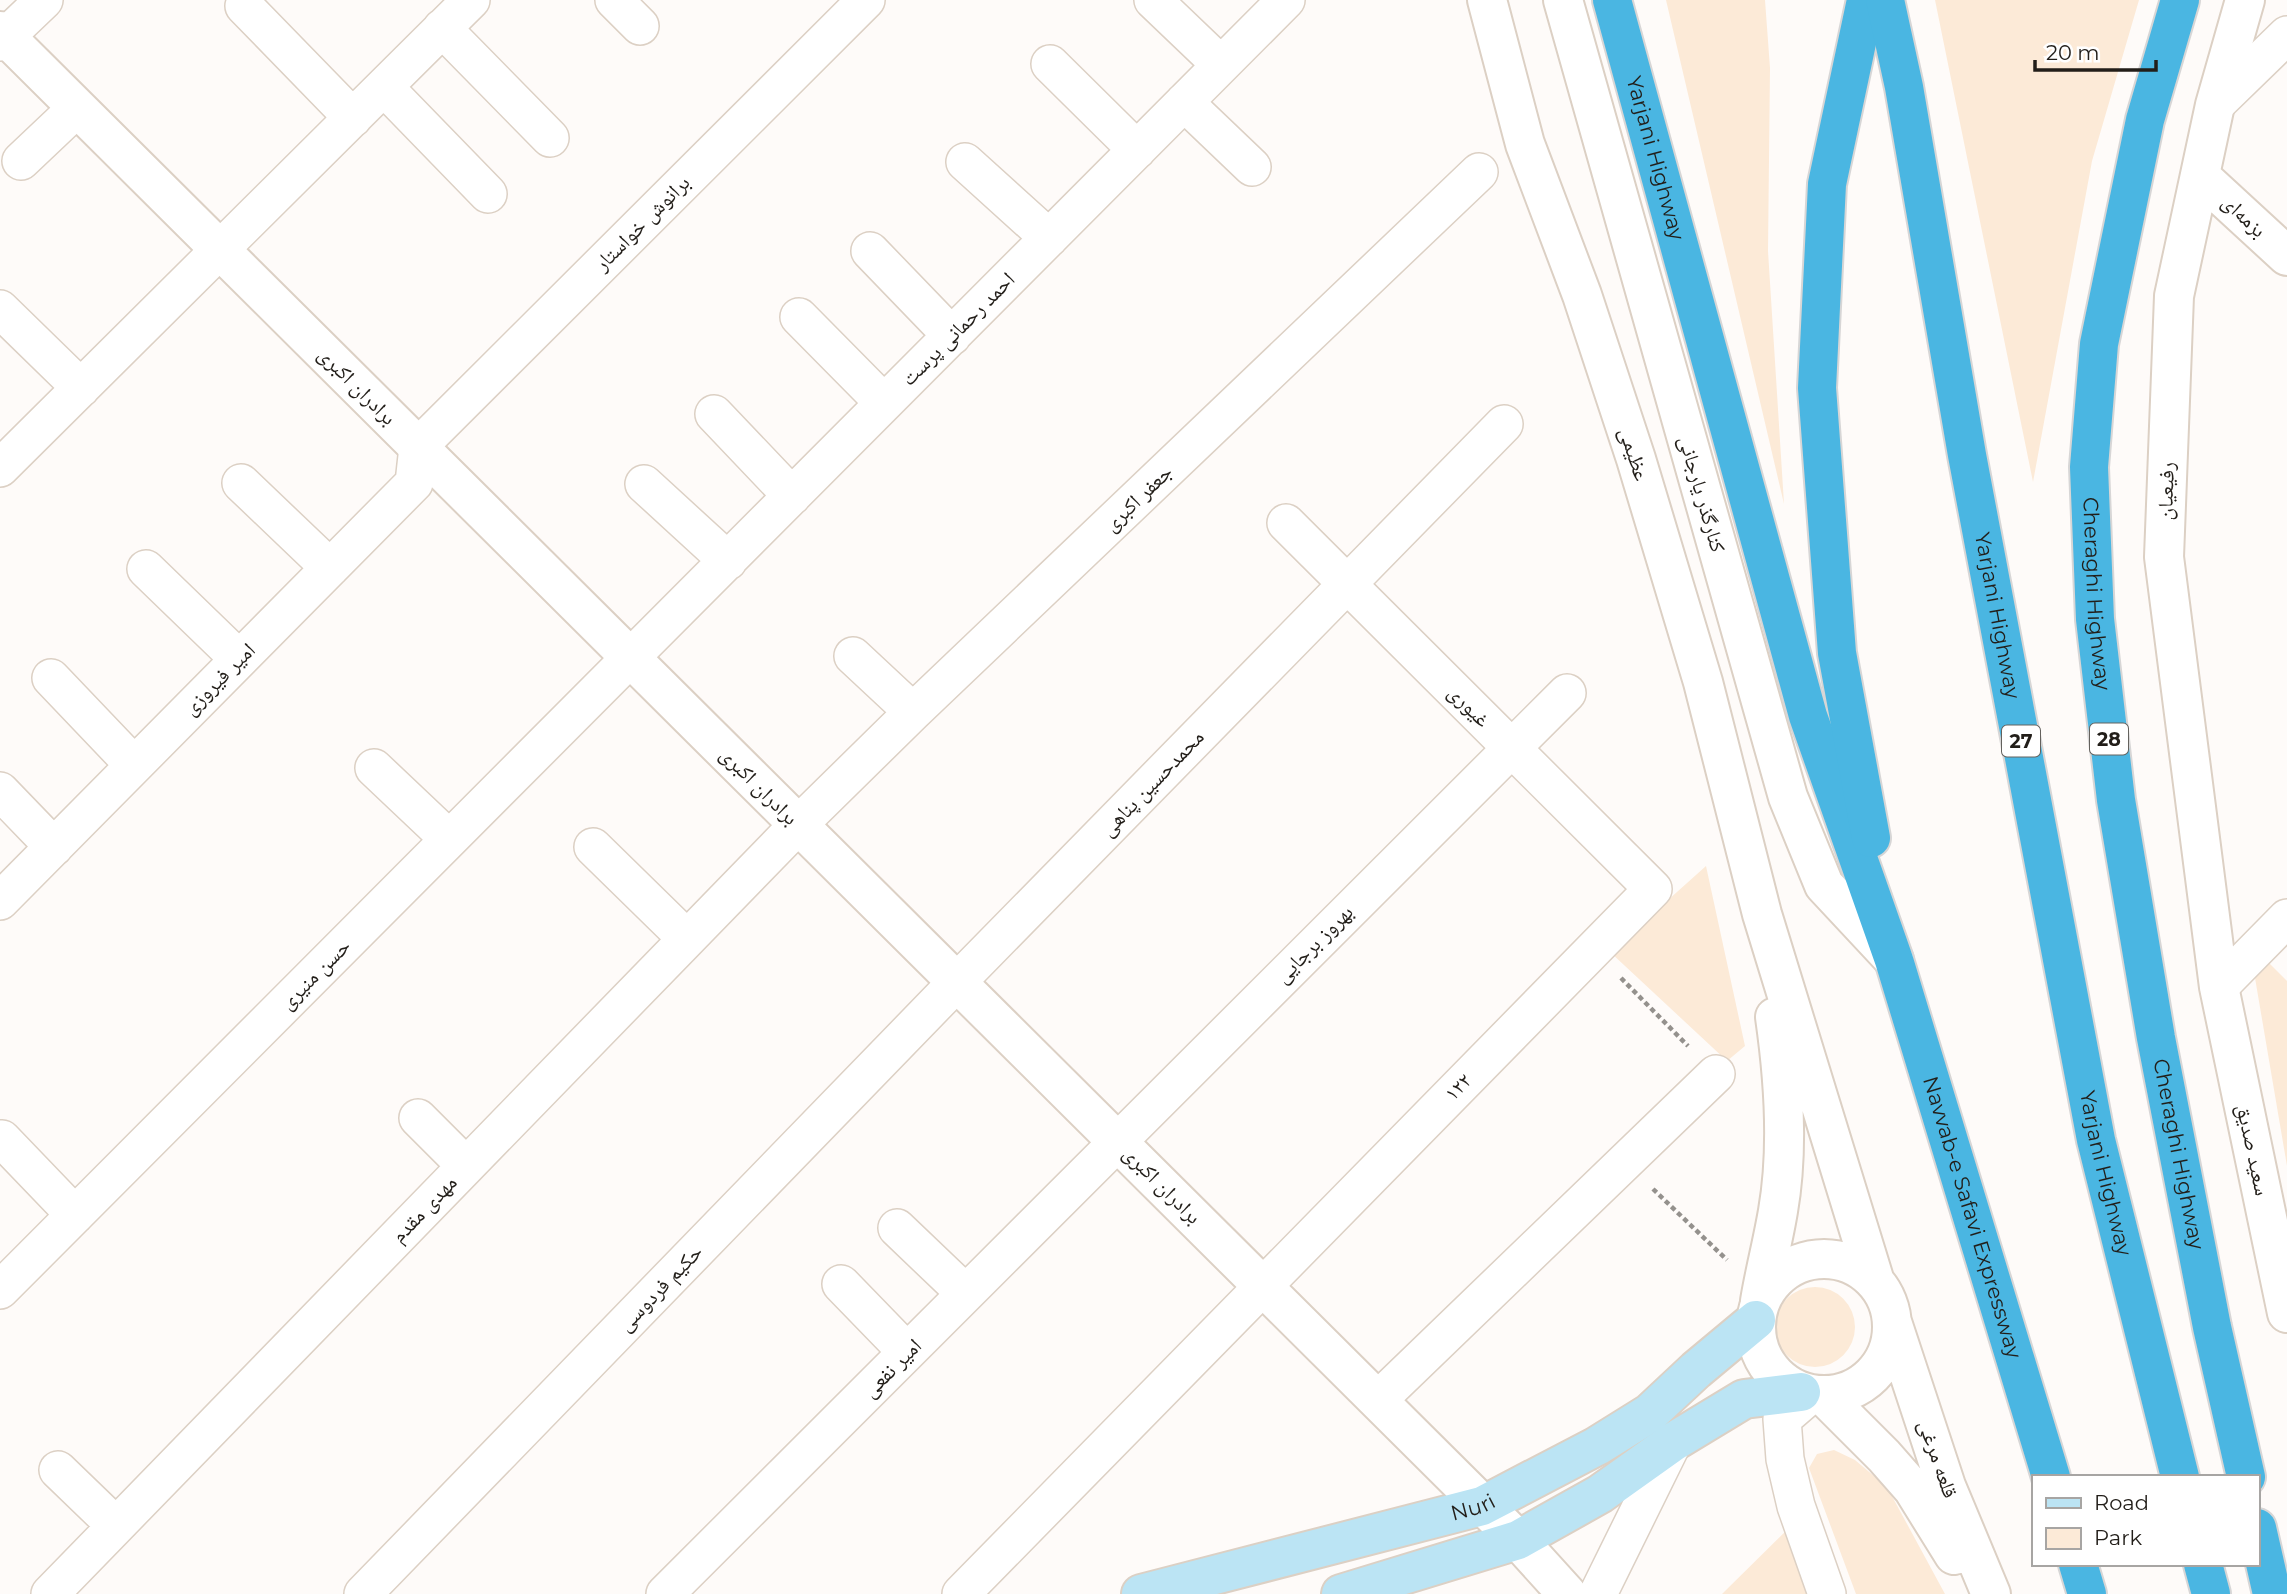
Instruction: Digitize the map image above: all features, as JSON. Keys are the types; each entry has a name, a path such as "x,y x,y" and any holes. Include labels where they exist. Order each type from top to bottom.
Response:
{"highway":[{"name":"Yarjani Highway","path":"1612,0 1808,716 1894,960"},
{"path":"1866,0 1827,184 1817,388 1837,653 1894,960"},
{"name":"Yarjani Highway","path":"1885,0 1904,88 1967,455 2096,1140 2180,1475"},
{"name":"Cheraghi Highway","path":"2180,0 2145,120 2099,344 2090,467 2095,619 2116,800 2156,1038 2212,1327 2246,1475"},
{"name":"Navvab-e Safavi Expressway","path":"1894,960 2050,1475"},
{"path":"2259,1537 2272,1594"},
{"path":"2079,1566 2087,1594"},
{"path":"2204,1566 2211,1594"}],"main road":[{"name":"Nuri","path":"1141,1594 1482,1506 1598,1446 1650,1413 1756,1320"},
{"path":"1340,1594 1518,1540 1600,1494 1673,1443 1744,1399 1812,1394"},
{"path":"1314,1549 1328,1594"}],"street":[{"path":"2,37 44,0"},
{"path":"0,468 471,0"},
{"path":"614,0 640,26"},
{"name":"برانوش خواستار","path":"418,447 866,0"},
{"path":"1153,0 1221,65"},
{"name":"احمد رحمانی پرست","path":"631,658 1286,0"},
{"name":"عظیمی","path":"1487,0 1525,144 1582,295 1640,472 1703,682 1762,914"},
{"path":"1503,65 1499,21 1500,4 1504,0"},
{"name":"رفیعیان","path":"2219,987 2164,557 2174,296 2215,105 2245,0"},
{"path":"244,6 353,118"},
{"name":"کنارگذر یارجانی","path":"1560,7 1788,797 1824,885 1894,960"},
{"path":"442,28 550,138"},
{"path":"2215,105 2287,35"},
{"name":"برادران اکبری","path":"2,37 221,249 1118,1141 1518,1540 1567,1594"},
{"path":"1050,64 1137,150"},
{"path":"384,87 488,194"},
{"path":"1184,102 1252,167"},
{"path":"21,161 77,108"},
{"path":"965,162 1049,238"},
{"name":"جعفر اکبری","path":"798,825 1479,172"},
{"name":"بزمه‌ای","path":"2200,176 2287,256"},
{"path":"870,251 952,336"},
{"path":"0,309 81,388"},
{"path":"799,317 884,404"},
{"path":"714,414 792,496"},
{"name":"محمدحسین پناهی","path":"957,982 1504,425"},
{"name":"امیر فیروزی","path":"0,901 414,483 418,447"},
{"path":"241,483 330,568"},
{"path":"644,484 727,561"},
{"name":"غیوری","path":"1286,523 1653,889"},
{"path":"146,569 239,659"},
{"path":"853,656 913,712"},
{"name":"حسن منیری","path":"0,1290 631,658"},
{"path":"51,678 134,765"},
{"name":"بهروز برجایی","path":"1118,1141 1567,692"},
{"path":"374,768 449,839"},
{"path":"0,791 54,847"},
{"name":"مهدی مقدم","path":"50,1594 798,825"},
{"path":"593,847 687,939"},
{"name":"۱۲۲","path":"961,1594 1653,889"},
{"path":"1762,914 1875,1282 1887,1301 1892,1322 1891,1345 1881,1366 1865,1381 1846,1392 1812,1394 1782,1419 1785,1460 1796,1506 1827,1594"},
{"path":"1762,914 1783,1084 1783,1133 1778,1211 1756,1320 1758,1343 1766,1364 1781,1380 1812,1394 1884,1456 1913,1489 1977,1594"},
{"path":"2219,987 2287,918"},
{"name":"حکیم فردوسی","path":"363,1594 957,982"},
{"name":"سعید صدیق","path":"2219,987 2287,1313"},
{"path":"1378,1400 1716,1074"},
{"path":"418,1118 466,1166"},
{"path":"2,1139 75,1215"},
{"name":"امیر نفعی","path":"666,1594 803,1476 907,1352 1118,1141"},
{"path":"897,1228 965,1293"},
{"path":"1756,1320 1762,1299 1774,1280 1792,1267 1803,1263 1837,1260 1858,1268 1875,1282"},
{"path":"841,1284 907,1352"},
{"name":"قلعه مرغی","path":"1892,1322 1946,1486 1991,1594"},
{"path":"1598,1594 1673,1443"},
{"path":"58,1470 116,1526"}],"path":[{"path":"1593,950 1716,1074"},
{"path":"1625,1161 1727,1260"}],"green space":[{"path":"1666,0 1765,0 1770,68 1768,251 1784,504"},
{"path":"1935,0 2139,0 2092,161 2033,482"},
{"path":"1706,866 1745,1046 1727,1061 1610,952"},
{"path":"2267,961 2287,981 2287,1166 2254,972"},
{"path":"1807,1287 1823,1287 1844,1298 1855,1319 1855,1335 1844,1356 1823,1367 1807,1367 1793,1361 1781,1349 1775,1335 1775,1319 1781,1305 1793,1293"},
{"path":"1834,1450 1855,1460 1887,1487 1945,1594 1856,1594 1809,1468 1817,1454"},
{"path":"1792,1525 1814,1594 1722,1594"}]}
